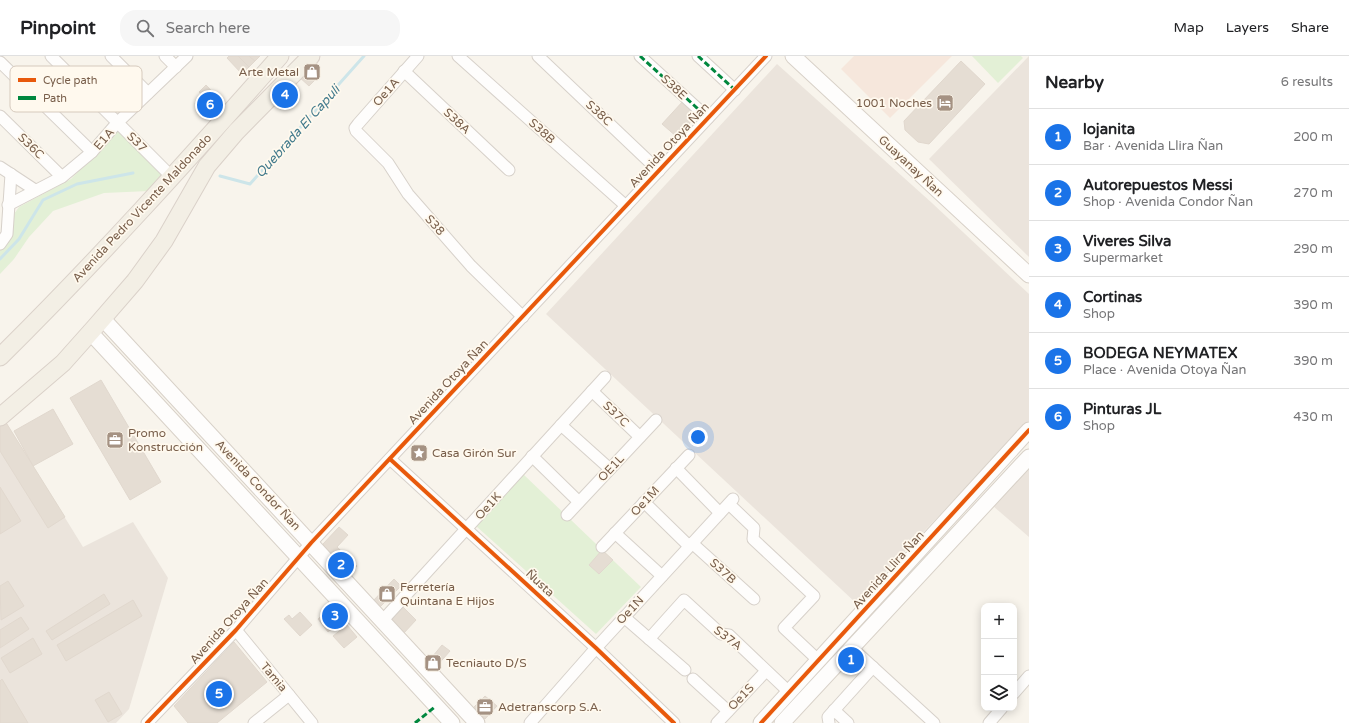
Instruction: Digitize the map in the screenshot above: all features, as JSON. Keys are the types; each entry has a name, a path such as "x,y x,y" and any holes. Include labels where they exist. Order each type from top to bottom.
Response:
{"main road":[{"name":"Avenida Pedro Vicente Maldonado","path":"0,357 56,301 172,177 280,56"},
{"name":"Avenida Pedro Vicente Maldonado","path":"0,417 62,363 135,281 164,241 207,166 236,132 311,56"},
{"name":"Guayanay Ñan","path":"794,56 1029,275"},
{"name":"Avenida Condor Ñan","path":"102,319 477,723"},
{"name":"Avenida Condor Ñan","path":"90,332 300,557 452,723"},
{"name":"Avenida Llira Ñan","path":"761,723 1029,430"},
{"path":"782,723 1029,457"}],"street":[{"name":"S37","path":"51,56 61,66"},
{"path":"111,56 121,66"},
{"path":"165,56 176,67"},
{"name":"E1A","path":"142,99 187,56"},
{"name":"Oe1A","path":"355,128 418,56"},
{"name":"S38B","path":"458,56 626,206"},
{"name":"S38C","path":"538,56 660,170"},
{"name":"S38E","path":"640,56 708,118"},
{"path":"698,56 735,90"},
{"name":"Avenida Otoya Ñan","path":"146,723 236,630 311,543 766,56"},
{"path":"0,62 10,72"},
{"name":"S38A","path":"404,71 509,170"},
{"path":"142,87 148,93"},
{"path":"51,112 92,152"},
{"name":"S37","path":"106,112 172,177"},
{"name":"E1A","path":"8,205 62,176 92,152 128,112"},
{"name":"S36C","path":"0,116 62,176"},
{"name":"S38","path":"355,128 388,163 408,194 470,266 523,317"},
{"path":"0,167 35,190"},
{"path":"0,244 6,234 11,174"},
{"name":"Oe1K","path":"383,620 605,377"},
{"name":"S37C","path":"592,391 640,437"},
{"name":"OE1L","path":"567,515 656,420"},
{"path":"561,425 610,468"},
{"name":"Oe1M","path":"602,547 689,455"},
{"path":"532,456 579,502"},
{"name":"Ñusta","path":"390,459 596,648 673,723"},
{"path":"676,468 720,513"},
{"name":"S37B","path":"644,502 754,599"},
{"name":"Oe1N","path":"530,723 624,617 731,502 754,528 754,539 814,596 784,628 818,660"},
{"path":"615,533 662,576"},
{"name":"S37A","path":"649,639 684,600 721,634 729,635 789,692"},
{"path":"624,617 685,670"},
{"name":"Tamia","path":"236,630 312,723"},
{"path":"852,648 934,723"},
{"path":"829,723 827,720 834,710 873,667"},
{"name":"Oe1S","path":"717,723 766,671"},
{"path":"1017,690 1029,676"},
{"path":"693,679 728,711"},
{"path":"254,723 289,695"},
{"path":"834,710 848,723"},
{"path":"989,723 999,711"}],"shaded area":[{"path":"854,56 952,56 890,118 841,69"},
{"path":"1029,56 1029,257 929,159"},
{"path":"777,64 932,203 1029,294 1029,421 856,603 546,314"},
{"path":"4,419 83,547 133,522 168,578 129,709 116,723 0,723 0,421"},
{"path":"1029,467 1029,537 993,506"}],"green space":[{"path":"972,56 1021,56 1023,58 998,83"},
{"path":"118,130 166,177 149,191 104,193 53,211 29,237 14,259 0,274 0,247 14,214 19,207 71,179"},
{"path":"523,474 641,587 596,634 476,526"}],"building":[{"path":"229,56 238,56 249,67 242,74 227,58"},
{"path":"238,56 249,56 255,61 249,67"},
{"path":"249,56 260,56 255,61"},
{"name":"1001 Noches","path":"961,61 985,84 929,144 918,142 905,130 904,121"},
{"name":"Arte Metal","path":"309,64 320,74 315,80 304,69"},
{"path":"304,69 315,80 309,86 297,75"},
{"path":"206,85 220,100 205,116 195,104 202,94 199,92"},
{"path":"284,89 290,96 285,100 279,94"},
{"path":"684,100 699,113 677,137 662,124"},
{"name":"Promo Konstrucción","path":"101,380 161,482 130,500 70,398"},
{"path":"53,409 73,444 33,466 14,431"},
{"path":"5,421 65,517 48,528 0,451 0,424"},
{"path":"0,487 21,521 0,534"},
{"path":"339,527 348,535 337,547 357,566 349,575 323,547 323,544"},
{"path":"602,550 613,560 599,574 589,565"},
{"name":"Ferretería Quintana E Hijos","path":"394,579 401,586 379,608 372,602"},
{"path":"8,581 24,606 1,620 0,586"},
{"path":"104,594 110,604 52,640 46,631"},
{"path":"133,600 142,616 66,661 57,645"},
{"path":"401,605 416,620 403,634 388,619"},
{"path":"331,608 341,621 328,632 318,619"},
{"path":"300,612 312,625 300,636 284,619 289,615 292,619"},
{"path":"21,617 29,629 0,648 0,630"},
{"path":"347,625 357,637 344,648 333,636"},
{"path":"33,638 42,654 10,673 1,658"},
{"path":"234,642 267,682 217,723 188,723 174,706"},
{"path":"442,645 450,651 435,668 428,662"},
{"path":"2,679 28,723 0,723 0,681"},
{"path":"109,692 122,714 108,722 95,700"},
{"name":"Adetranscorp S.A.","path":"485,696 497,706 485,719 473,708"}],"waterway":[{"name":"Quebrada El Capuli","path":"220,176 250,184 364,56"},
{"name":"Quebrada El Capuli","path":"0,259 19,239 43,200 77,184 133,173"}],"marked path":[{"path":"640,56 708,118"},
{"path":"698,56 735,90"},
{"path":"415,723 436,706"}],"cycle path":[{"path":"147,723 236,630 311,543 766,56"},
{"path":"761,723 1029,430"},
{"path":"390,459 596,648 674,723"}],"place":[{"name":"Arte Metal","path":"312,72"},
{"name":"Cortinas","path":"285,95"},
{"name":"1001 Noches","path":"945,103"},
{"name":"Pinturas JL","path":"210,105"},
{"name":"Promo Konstrucción","path":"115,440"},
{"name":"Casa Girón Sur","path":"419,453"},
{"name":"Autorepuestos Messi","path":"341,565"},
{"name":"Ferretería Quintana E Hijos","path":"387,594"},
{"name":"Viveres Silva","path":"335,616"},
{"name":"lojanita","path":"851,660"},
{"name":"Tecniauto D/S","path":"433,663"},
{"name":"BODEGA NEYMATEX","path":"219,694"},
{"name":"Adetranscorp S.A.","path":"485,707"}]}
